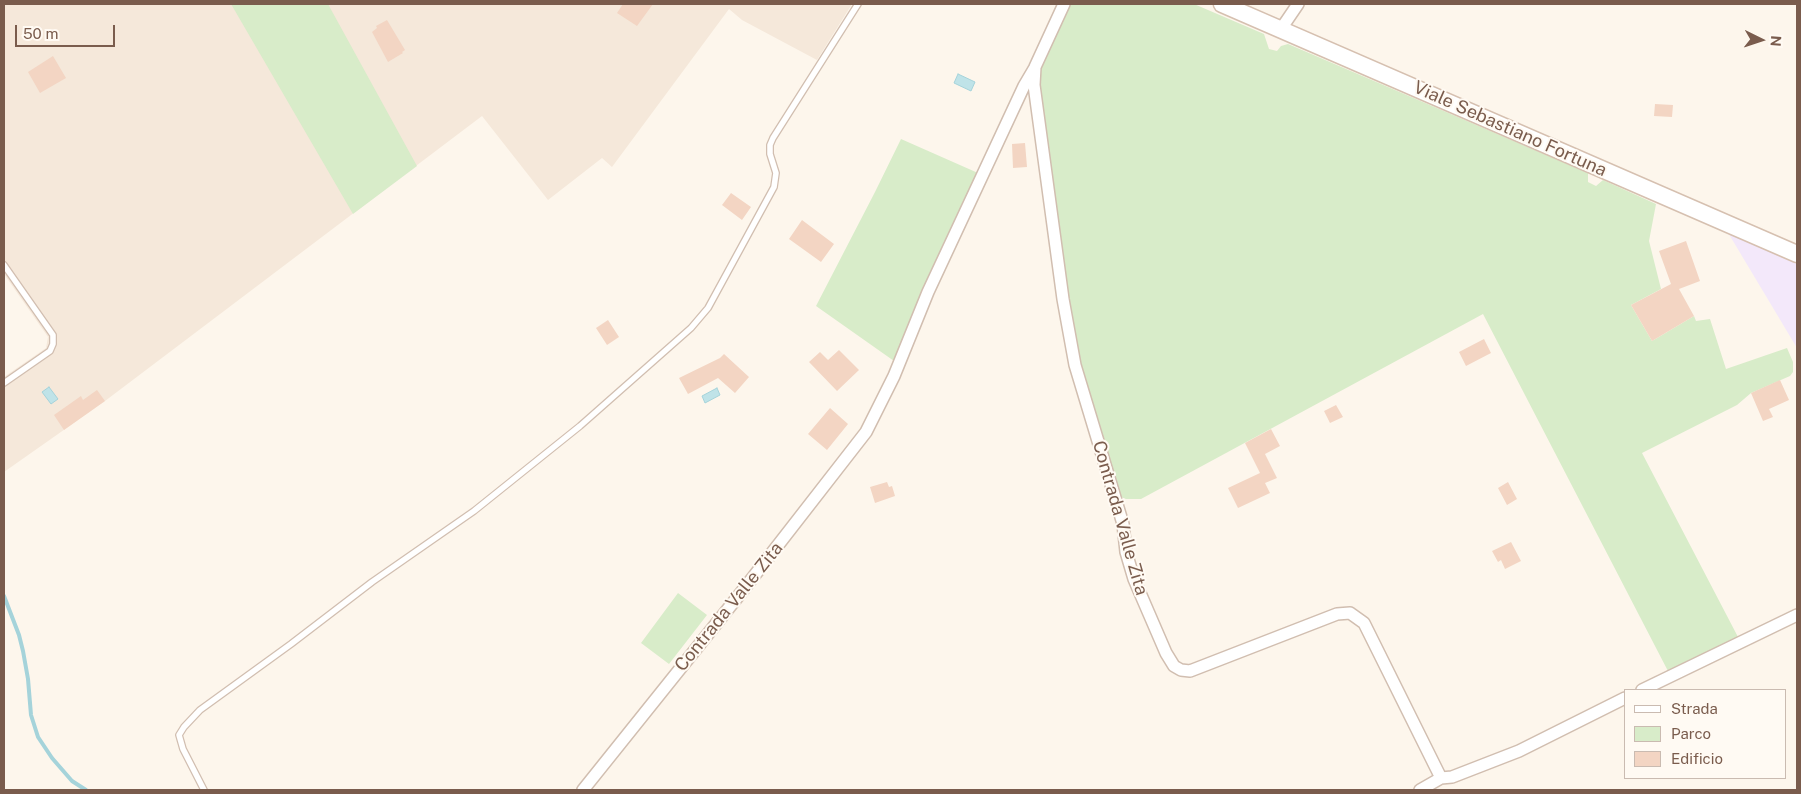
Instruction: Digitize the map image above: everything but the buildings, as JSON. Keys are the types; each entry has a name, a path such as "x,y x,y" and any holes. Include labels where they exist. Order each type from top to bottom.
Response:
{"street":[{"name":"Contrada Valle Zita","path":"583,790 746,587 866,432 894,376 940,265 1064,4"},
{"name":"Viale Sebastiano Fortuna","path":"1222,4 1797,254"},
{"path":"1281,29 1298,4"},
{"name":"Contrada Valle Zita","path":"1035,67 1034,85 1063,299 1075,365 1122,524 1126,552 1134,579 1166,653 1174,666 1181,670 1190,671 1337,614 1350,613 1364,623 1441,778"},
{"path":"1644,689 1797,615"},
{"path":"1420,790 1441,778 1452,777 1519,751 1624,698"}],"lane":[{"path":"204,790 183,749 179,735 200,710 292,644 372,582 481,505 580,426 691,328 708,308 774,187 776,173 770,154 770,145 773,138 858,4"},
{"path":"4,265 53,335 53,344 50,351 4,384"}],"shaded area":[{"path":"4,4 852,4 817,60 742,20 729,9 612,167 602,158 548,200 482,116 105,401 4,472 4,377 46,348 48,337 4,274"},
{"path":"1728,233 1797,264 1797,348 1730,236"}],"green space":[{"path":"231,4 328,4 417,166 353,214"},
{"path":"1070,4 1194,4 1264,34 1269,49 1277,51 1281,46 1288,44 1588,173 1588,182 1596,186 1603,180 1656,204 1649,241 1661,289 1631,305 1652,341 1694,316 1696,321 1710,319 1726,369 1787,348 1793,362 1793,372 1790,376 1751,393 1737,405 1642,453 1738,637 1669,673 1483,314 1141,499 1121,497 1079,366 1060,254 1039,92 1040,69 1044,56"},
{"path":"901,139 978,173 894,361 816,306"},
{"path":"678,593 707,615 669,664 641,643"}],"water":[{"path":"958,74 975,82 971,91 954,83"},
{"path":"49,387 58,399 51,404 42,392"},
{"path":"717,388 720,395 705,403 702,396"}],"waterway":[{"path":"4,596 23,651 31,715 38,737 52,758 72,781 86,790"}]}
